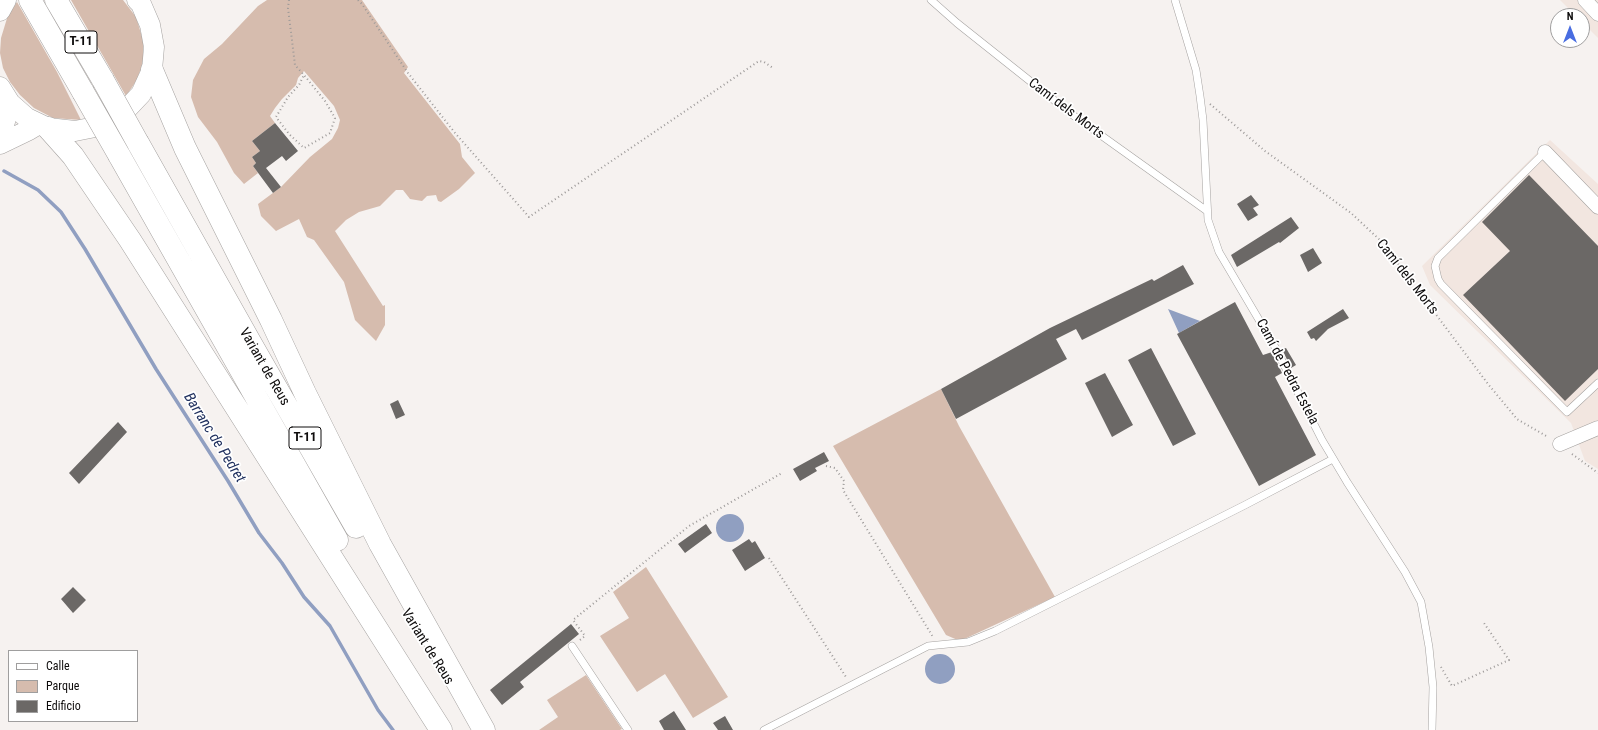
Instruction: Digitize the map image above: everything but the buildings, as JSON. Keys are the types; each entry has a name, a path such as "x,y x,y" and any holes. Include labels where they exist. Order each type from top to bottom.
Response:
{"highway":[{"name":"Variant de Reus","path":"58,2 242,328 411,622 479,730"},
{"name":"Variant de Reus","path":"34,8 333,533 395,638 452,730"},
{"path":"152,70 185,148 271,320 376,537 484,730"},
{"path":"44,126 73,156 130,240 441,730"}],"main road":[{"path":"0,11 6,0"},
{"path":"5,95 27,118 44,126 74,131 100,126 123,113 141,94 152,70 154,47 153,40 150,25 140,1"},
{"path":"0,140 5,95"},
{"path":"0,144 44,126"}],"street":[{"path":"1585,0 1598,14"},
{"path":"1545,152 1598,207"},
{"path":"1560,444 1598,428"}],"lane":[{"name":"Camí dels Morts","path":"930,0 1074,116 1207,212"},
{"name":"Camí de Pedra Estela","path":"1175,0 1196,70 1203,120 1208,220 1219,252 1275,347 1333,459 1405,572 1421,602 1429,647 1433,687 1432,730"},
{"path":"1545,152 1438,258 1435,266 1438,279 1441,284 1567,412 1598,383"},
{"path":"764,730 928,646 968,642 995,631 1333,459"},
{"path":"572,646 628,730"}],"path":[{"path":"289,0 288,8 295,65 304,75 325,101 335,118 330,133 304,148 289,134 276,117 288,97 299,85 304,75"},
{"path":"358,0 408,73 455,133 529,217 759,61 772,66 773,68"},
{"name":"Camí dels Morts","path":"1200,96 1265,151 1351,213 1381,241 1488,384 1517,419 1560,444 1598,473"},
{"path":"826,466 835,468 844,481 843,490 938,645"},
{"path":"572,646 585,636 573,620 689,526 782,473"},
{"path":"769,558 851,685"},
{"path":"1429,647 1452,686 1509,660 1484,623"}],"shaded area":[{"path":"1560,0 1598,0 1598,38 1590,30 1590,8 1568,8"},
{"path":"1550,140 1598,184 1598,469 1585,461 1571,423 1430,285 1422,266"}],"green space":[{"path":"71,0 123,0 136,17 143,40 143,62 137,80 126,96"},
{"path":"267,0 362,0 408,67 404,73 460,144 462,157 475,173 459,189 441,202 438,201 436,195 427,196 422,201 410,199 403,190 396,190 380,206 359,212 346,220 335,231 383,306 385,305 385,325 376,341 355,320 344,282 314,240 307,237 299,219 276,231 261,216 258,204 281,187 310,157 332,139 338,128 340,120 334,106 304,71 298,78 296,85 282,99 270,116 275,123 252,141 260,151 252,157 256,163 253,166 258,173 244,184 234,173 217,142 198,117 191,97 193,80 204,59 222,44 258,6"},
{"path":"17,2 57,72 81,120 53,118 34,108 20,95 10,82 3,68 0,53 1,38 8,15"},
{"path":"941,389 959,426 1055,597 960,641 946,635 833,446"},
{"path":"646,567 728,697 693,718 665,674 637,692 600,636 629,618 613,592"},
{"path":"586,675 622,729 539,730 558,717 547,700"}],"water":[{"path":"1168,309 1200,321 1179,333"},
{"path":"730,514 736,515 740,518 743,522 743,534 740,538 736,541 730,542 724,541 720,538 717,534 716,528 717,522 720,518 724,515"},
{"path":"940,654 951,658 955,669 951,680 940,684 929,680 925,669 929,658"}],"waterway":[{"name":"Barranc de Pedret","path":"4,171 38,190 61,212 85,249 156,369 228,481 259,533 282,563 304,597 330,626 378,710 393,730"}]}
